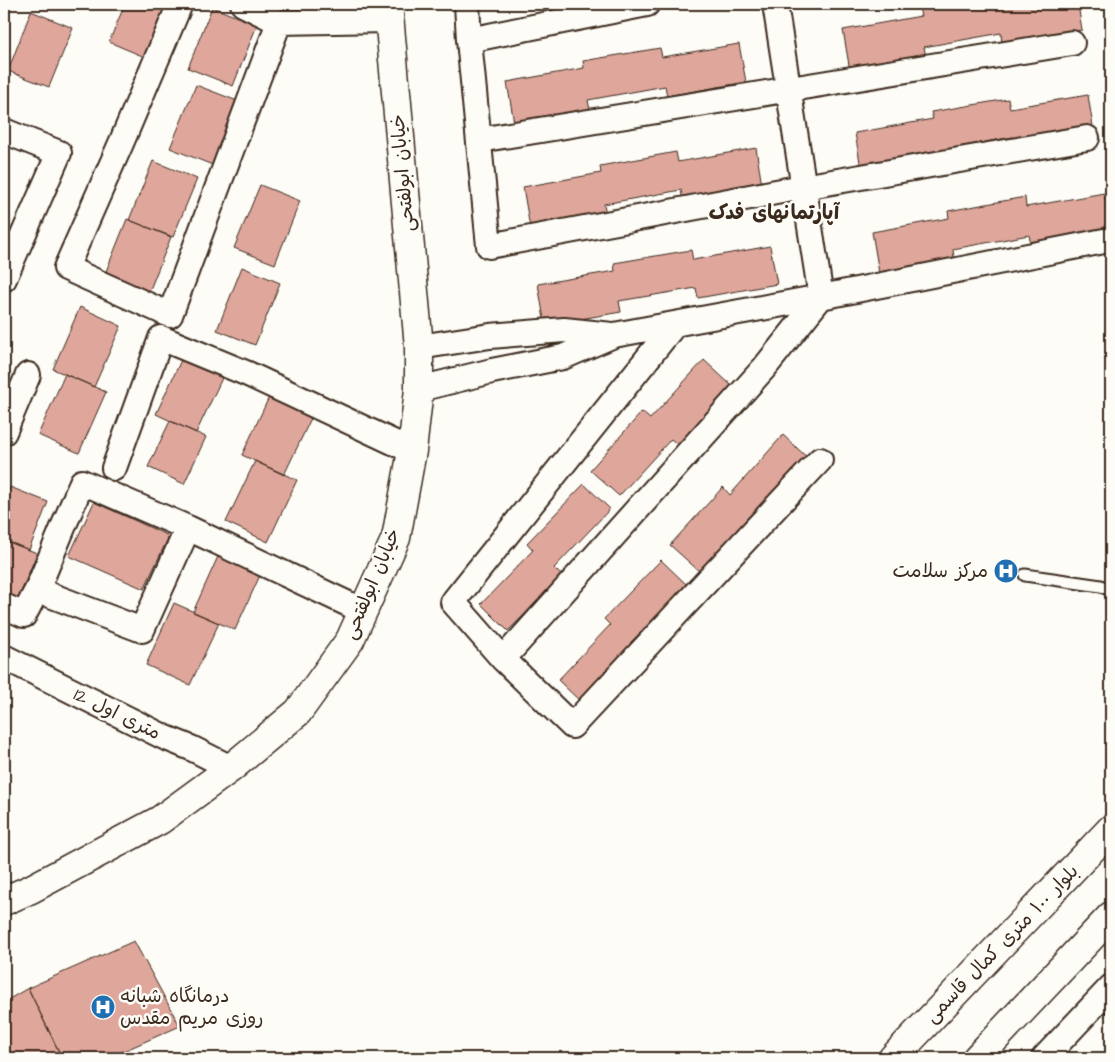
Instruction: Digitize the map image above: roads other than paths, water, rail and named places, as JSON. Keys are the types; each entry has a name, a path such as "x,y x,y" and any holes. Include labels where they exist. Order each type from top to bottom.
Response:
{"street":[{"path":"180,4 66,268 170,315 279,22"},
{"path":"243,4 279,22 388,12"},
{"path":"467,4 489,246 803,187 1087,138"},
{"path":"469,40 647,4"},
{"path":"503,659 765,367 821,297 775,4"},
{"name":"خیابان ابولفتحی","path":"4,901 31,889 160,820 231,768 298,712 350,640 396,538 412,451 419,389 419,347 388,12"},
{"path":"479,140 1072,43"},
{"path":"4,131 59,153 4,279"},
{"path":"419,389 492,371 563,357 614,335 821,297 1104,241"},
{"path":"675,324 453,602 503,659 572,726 820,460"},
{"path":"419,347 490,336 564,330 614,335"},
{"path":"114,468 161,338 248,374 412,451"},
{"path":"4,432 28,375"},
{"path":"4,606 24,615 37,590 82,482 188,528 363,611"},
{"path":"37,590 142,630 188,528"},
{"name":"12 متری اول","path":"4,657 164,737 231,768"},
{"name":"بلوار ۱۰۰ متری کمال قاسمی","path":"893,1058 1111,829"},
{"path":"977,1058 1111,916"},
{"path":"1044,1058 1111,987"}],"lane":[{"path":"1025,574 1101,586 1111,590"}],"place":[{"name":"مرکز سلامت","path":"1006,571"},
{"name":"درمانگاه شبانه روزی مریم مقدس","path":"103,1007"}],"district":[{"name":"آپارتمانهای فدک","path":"774,213"}]}
